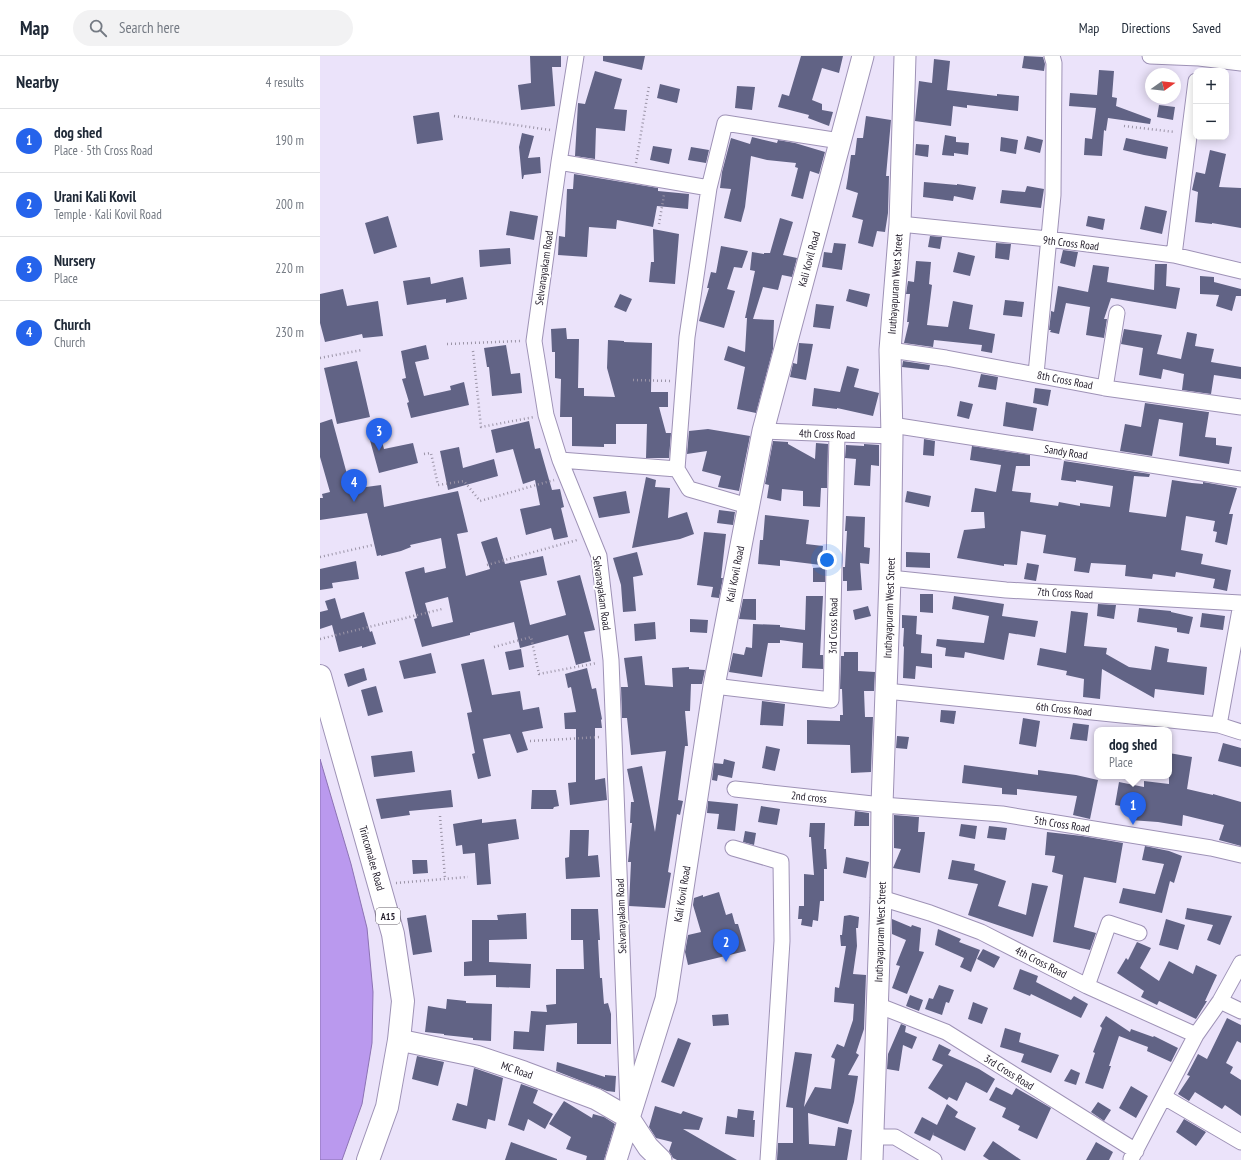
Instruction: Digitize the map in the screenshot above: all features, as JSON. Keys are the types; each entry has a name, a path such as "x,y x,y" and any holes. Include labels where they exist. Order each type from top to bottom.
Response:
{"highway":[{"name":"Trincomalee Road","path":"320,676 393,934 404,1002 387,1107 368,1160"}],"main road":[{"name":"Kali Kovil Road","path":"636,1098 666,999 714,686 763,431 863,56"},
{"name":"Iruthayapuram West Street","path":"872,1160 890,578 892,431 890,350 900,224 905,56"},
{"name":"MC Road","path":"399,1040 476,1056 524,1072 596,1099 629,1118"},
{"name":"Selvanayakam Road","path":"616,1160 636,1098"},
{"path":"629,1118 648,1147 661,1160"}],"street":[{"name":"Selvanayakam Road","path":"576,56 558,162 534,341 546,415 560,460 599,556 611,660 629,1118"},
{"path":"1036,374 1053,195 1054,63 1052,56"},
{"path":"1150,56 1198,62 1241,63"},
{"path":"1174,255 1193,104"},
{"path":"748,506 689,489 677,469 687,337 709,188 725,123 840,140"},
{"path":"558,162 709,188"},
{"name":"9th Cross Road","path":"900,224 1174,255 1241,271"},
{"path":"1105,388 1117,313"},
{"name":"8th Cross Road","path":"890,350 1036,374 1105,388 1241,407"},
{"name":"4th Cross Road","path":"763,431 837,435 892,431"},
{"name":"Sandy Road","path":"892,431 1241,479"},
{"name":"3rd Cross Road","path":"714,686 831,700 837,435"},
{"path":"560,460 677,469"},
{"name":"7th Cross Road","path":"890,578 1006,590 1241,603"},
{"path":"1220,725 1241,603"},
{"name":"6th Cross Road","path":"886,691 1220,725 1241,732"},
{"name":"2nd cross","path":"735,789 882,805"},
{"name":"5th Cross Road","path":"882,805 1002,814 1212,848 1241,855"},
{"path":"733,848 781,862 782,941 768,1160"},
{"name":"4th Cross Road","path":"881,898 930,913 981,932 1087,986 1196,1034"},
{"path":"1087,986 1109,923 1139,933"},
{"path":"1133,1156 1196,1034 1220,1001 1241,963"},
{"path":"1220,1001 1241,1010"},
{"name":"3rd Cross Road","path":"877,1005 946,1032 1133,1156"},
{"path":"1164,1097 1241,1142"},
{"path":"872,1137 895,1137 934,1160"}],"path":[{"path":"634,175 649,86"},
{"path":"454,116 564,132"},
{"path":"1124,126 1190,133"},
{"path":"660,224 666,180"},
{"path":"447,344 534,341"},
{"path":"320,358 362,350"},
{"path":"473,351 481,426 546,415"},
{"path":"633,380 684,382"},
{"path":"424,454 432,453 438,485 464,481 480,500 568,477"},
{"path":"487,564 591,536"},
{"path":"320,557 373,545"},
{"path":"320,639 442,609"},
{"path":"494,647 531,637 540,674 611,660"},
{"path":"530,741 614,737"},
{"path":"440,816 445,878"},
{"path":"380,884 468,877"}],"shaded area":[{"path":"320,759 351,864 367,928 373,992 372,1043 362,1104 342,1160 320,1160"}],"building":[{"path":"530,56 561,56 561,67 552,67 555,106 521,110 518,85 531,83"},
{"path":"603,56 645,56 642,70 603,61"},
{"path":"801,56 843,56 839,73 822,68 812,100 822,104 822,110 833,112 829,126 808,118 809,115 778,107 782,94 789,96"},
{"path":"1024,56 1043,57 1045,64 1044,71 1022,68"},
{"path":"934,59 950,61 947,90 997,96 997,94 1019,96 1018,111 967,105 967,108 953,106 951,126 915,121 919,81 932,83"},
{"path":"1099,70 1114,71 1112,97 1117,98 1116,106 1151,119 1150,124 1108,118 1106,131 1104,130 1102,156 1084,155 1085,138 1092,139 1096,108 1069,106 1070,93 1097,95"},
{"path":"595,71 622,79 614,109 627,110 625,131 596,128 595,159 575,156 578,103 585,104"},
{"path":"660,84 680,89 677,103 657,98"},
{"path":"737,86 755,87 752,110 735,108"},
{"path":"1159,105 1175,107 1173,120 1157,117"},
{"path":"439,112 443,140 417,144 413,116"},
{"path":"866,116 891,120 886,176 889,176 888,213 885,232 877,231 873,247 858,243 863,220 852,217 858,193 846,189 851,155 855,155 857,138 863,138"},
{"path":"522,133 534,136 528,158 540,157 541,173 524,175 523,179 519,147"},
{"path":"945,135 956,137 956,142 969,143 968,155 954,153 954,156 942,155"},
{"path":"1027,136 1043,140 1040,153 1024,149"},
{"path":"752,137 777,143 778,140 795,143 825,152 819,174 810,171 803,199 791,196 798,168 795,167 796,163 767,160 751,156 745,207 741,222 724,218 731,189 720,188 722,172 731,138 750,144"},
{"path":"1001,137 1018,140 1016,154 1000,151"},
{"path":"1126,138 1168,147 1166,159 1123,150"},
{"path":"916,144 929,145 928,157 915,155"},
{"path":"653,146 672,149 669,164 650,160"},
{"path":"691,147 709,150 706,163 688,160"},
{"path":"1210,150 1226,154 1219,187 1241,188 1241,228 1212,223 1195,222 1198,192 1192,190 1196,172 1205,174"},
{"path":"574,174 658,188 658,191 689,194 688,209 657,206 653,227 617,220 616,229 589,227 587,257 558,255 559,236 565,237 567,189 573,189"},
{"path":"924,182 976,187 973,200 954,196 953,201 923,197"},
{"path":"1027,186 1044,189 1041,208 1000,203 1002,190 1025,192"},
{"path":"1145,206 1167,211 1162,234 1140,229"},
{"path":"510,211 538,216 534,240 506,235"},
{"path":"388,216 397,247 374,254 365,223"},
{"path":"1088,216 1105,219 1103,230 1086,226"},
{"path":"780,218 793,222 783,255 797,258 792,277 782,275 778,290 763,287 753,319 774,320 773,349 756,413 737,409 745,367 724,360 728,346 745,352 747,318 745,318 755,271 750,270 752,252 764,254 770,253"},
{"path":"653,229 679,234 675,284 649,282 651,262 654,262"},
{"path":"930,236 942,237 940,249 928,247"},
{"path":"834,243 846,244 842,270 822,267 824,252 832,253"},
{"path":"996,243 1011,244 1009,260 995,258"},
{"path":"721,246 748,251 742,268 734,267 727,289 735,291 724,328 699,321 709,288 707,288 711,272 716,273"},
{"path":"510,248 511,264 480,267 479,250"},
{"path":"1063,250 1078,252 1075,267 1060,263"},
{"path":"958,252 975,256 970,276 953,272"},
{"path":"916,261 931,262 929,284 932,285 927,325 948,327 953,301 973,305 969,329 995,334 992,353 981,351 982,345 934,340 933,347 904,343 909,322 907,322 910,294 906,294 908,281 914,282"},
{"path":"1155,264 1167,264 1166,286 1180,288 1176,309 1111,298 1104,319 1107,319 1104,338 1086,335 1090,307 1066,303 1059,334 1050,332 1051,311 1054,312 1058,286 1088,292 1093,265 1109,267 1107,282 1154,290"},
{"path":"1200,276 1214,277 1214,282 1241,289 1241,296 1236,296 1232,311 1216,306 1219,295 1200,294"},
{"path":"430,277 431,284 463,277 467,299 446,303 446,299 407,305 403,281"},
{"path":"343,289 347,306 378,301 383,336 363,338 362,334 325,342 320,323 320,294"},
{"path":"849,289 870,294 867,307 846,301"},
{"path":"620,294 632,299 626,312 614,307"},
{"path":"1005,300 1024,302 1022,317 1003,315"},
{"path":"816,304 834,306 830,329 813,327"},
{"path":"566,328 567,339 579,339 578,388 584,388 584,396 615,397 607,368 608,340 652,343 651,392 668,392 668,407 659,407 666,433 671,433 669,458 646,458 647,424 616,424 616,444 604,444 604,447 572,446 572,417 560,417 561,379 555,378 555,352 552,352 551,329"},
{"path":"1124,329 1162,335 1157,354 1181,359 1187,332 1197,334 1195,346 1214,349 1211,362 1241,367 1241,379 1214,375 1211,394 1182,390 1184,374 1163,369 1161,379 1139,375 1143,348 1121,344"},
{"path":"799,343 813,344 806,380 790,377 793,363 797,364"},
{"path":"426,345 429,359 415,362 424,396 451,390 450,386 464,382 469,405 411,418 407,403 409,402 402,379 406,378 401,351"},
{"path":"506,345 511,374 520,373 522,393 492,396 489,367 487,367 484,348"},
{"path":"357,361 370,417 337,424 324,368"},
{"path":"903,361 930,365 929,370 902,367"},
{"path":"847,366 859,369 854,387 879,393 873,416 837,408 812,406 814,388 840,392"},
{"path":"981,374 998,377 996,390 978,387"},
{"path":"1035,388 1051,390 1048,406 1033,403"},
{"path":"960,401 973,404 969,419 957,416"},
{"path":"1006,402 1037,408 1033,431 1003,426"},
{"path":"1145,403 1209,412 1205,437 1216,438 1216,445 1232,447 1229,464 1179,456 1183,423 1159,419 1152,456 1120,451 1125,424 1141,427"},
{"path":"332,419 351,489 381,485 384,507 458,491 468,532 457,534 466,576 490,569 481,542 497,537 505,564 543,556 547,575 520,581 530,625 566,615 557,581 580,575 595,630 584,632 591,661 576,665 568,635 520,648 514,622 422,647 414,619 417,618 405,572 424,567 425,573 446,568 441,538 410,545 411,547 401,551 377,556 367,513 320,520 320,498 323,498 322,494 330,492 320,457 320,423","holes":["448,597 453,622 432,627 425,603"]},
{"path":"529,421 535,449 540,448 552,490 560,489 564,507 561,508 568,537 554,540 551,528 526,535 520,509 540,505 535,480 523,484 513,449 496,453 491,430"},
{"path":"708,429 750,436 739,491 718,487 721,476 702,471 707,451 687,454 689,431"},
{"path":"379,430 384,449 413,443 418,463 379,473 368,433"},
{"path":"924,439 935,441 934,456 923,455"},
{"path":"773,441 788,442 788,444 815,459 816,443 828,444 827,488 821,488 820,507 803,506 803,491 782,489 781,501 767,498 769,485 765,484"},
{"path":"864,444 879,445 879,466 871,465 870,486 854,485 856,459 845,458 846,445 864,446"},
{"path":"972,446 1030,455 1030,466 1016,466 1012,491 1031,493 1030,502 1058,506 1059,502 1080,506 1080,503 1110,507 1113,486 1076,480 1076,482 1061,480 1064,461 1150,474 1149,477 1134,476 1129,512 1166,517 1172,480 1203,484 1203,482 1237,488 1229,514 1233,514 1227,545 1215,542 1217,532 1213,531 1215,521 1186,516 1181,550 1203,554 1201,564 1231,570 1227,591 1213,588 1215,579 1176,572 1175,577 1153,574 1152,579 1125,576 1126,565 1091,563 1089,573 1074,571 1076,558 1043,553 1046,535 1021,531 1017,565 1004,564 1004,566 957,558 964,530 985,528 984,512 971,512 975,488 996,492 1001,465 970,460"},
{"path":"459,447 463,468 494,459 498,476 448,490 440,451"},
{"path":"646,477 656,480 655,487 670,488 668,518 687,512 694,534 680,539 632,548"},
{"path":"626,491 630,513 599,518 593,497"},
{"path":"907,491 931,496 929,507 905,502"},
{"path":"719,510 735,512 733,525 717,523"},
{"path":"765,515 809,520 806,544 823,546 821,565 780,560 780,566 758,564 760,540 763,540"},
{"path":"846,516 865,517 864,547 870,548 869,564 860,563 862,590 847,591 847,581 843,581 847,531 845,531"},
{"path":"704,532 726,534 721,578 723,578 719,598 711,597 713,587 697,585"},
{"path":"637,552 643,575 633,577 636,611 623,612 621,585 613,558"},
{"path":"906,552 930,553 930,568 906,567"},
{"path":"356,561 359,579 332,583 333,588 320,590 320,569"},
{"path":"1027,563 1039,565 1036,581 1024,579"},
{"path":"825,567 825,582 813,582 813,568"},
{"path":"920,594 933,594 933,613 920,612"},
{"path":"806,596 823,596 820,655 823,655 823,669 802,668 803,643 780,640 780,643 768,643 762,677 729,672 733,653 744,655 746,647 752,648 753,624 780,625 780,627 805,630"},
{"path":"954,596 1004,604 1002,616 1038,621 1035,637 1009,633 1004,660 965,652 964,658 945,656 946,648 936,646 937,639 984,643 989,616 952,609"},
{"path":"335,598 341,619 364,612 370,632 372,631 376,644 339,652 332,625 320,629 320,612 328,610 325,601"},
{"path":"743,599 756,599 756,620 739,619"},
{"path":"1098,604 1116,605 1114,619 1097,616"},
{"path":"868,606 871,616 855,620 853,610"},
{"path":"1139,608 1171,611 1193,617 1189,634 1177,632 1177,628 1137,622"},
{"path":"1071,611 1088,613 1084,646 1107,648 1106,654 1129,667 1151,670 1155,646 1169,649 1167,662 1207,667 1204,695 1155,689 1154,698 1102,669 1100,699 1083,697 1084,679 1066,675 1067,671 1037,665 1040,648 1066,653"},
{"path":"1202,613 1225,616 1223,630 1200,627"},
{"path":"902,615 917,616 916,634 922,635 921,653 932,654 932,668 916,666 915,679 903,678 904,628 902,628"},
{"path":"690,619 708,620 707,633 690,632"},
{"path":"655,622 656,639 635,641 634,624"},
{"path":"521,649 524,667 509,670 505,652"},
{"path":"844,652 858,652 858,671 875,672 874,691 864,691 865,717 873,717 871,772 851,773 850,745 807,744 807,720 840,721 840,715 843,715 842,689 840,689 841,656 844,656"},
{"path":"431,653 436,673 404,679 399,661"},
{"path":"642,656 645,685 673,687 672,668 689,667 689,669 705,670 702,684 691,684 690,711 685,711 688,746 685,746 678,800 683,801 680,815 677,814 668,872 671,873 665,908 629,906 631,862 628,862 632,823 630,823 631,802 634,802 627,769 642,766 655,832 666,751 631,755 627,718 622,718 621,687 628,687 624,658"},
{"path":"484,659 492,695 520,691 523,710 539,707 543,728 522,732 528,750 517,753 510,734 483,739 491,776 478,779 472,754 475,753 467,713 472,712 461,664"},
{"path":"364,668 367,680 348,687 344,674"},
{"path":"587,668 592,689 596,688 602,719 602,728 595,728 595,780 605,778 607,800 570,805 568,783 576,782 576,729 565,729 564,713 576,712 571,687 568,688 565,674"},
{"path":"376,686 383,712 368,716 361,690"},
{"path":"762,701 785,704 783,726 760,725"},
{"path":"941,710 956,711 954,724 940,722"},
{"path":"1023,718 1040,721 1036,747 1019,744"},
{"path":"1073,723 1089,725 1087,741 1070,739"},
{"path":"897,736 909,737 907,749 896,748"},
{"path":"1223,743 1241,748 1241,767 1218,761"},
{"path":"766,746 780,749 775,771 762,768"},
{"path":"412,751 415,772 374,777 371,756"},
{"path":"1172,754 1192,757 1187,789 1213,794 1241,802 1241,846 1219,840 1224,825 1183,815 1182,826 1158,822 1130,820 1132,808 1115,805 1119,782 1144,787 1144,781 1169,784 1169,779 1172,779"},
{"path":"724,759 735,762 732,778 718,775 717,781 712,780 714,763 723,764"},
{"path":"964,765 1038,775 1038,770 1076,775 1098,780 1090,819 1073,815 1077,796 1017,789 1017,795 1002,794 1002,788 962,783"},
{"path":"451,790 453,807 409,811 410,815 381,819 376,799"},
{"path":"532,790 556,790 559,806 554,807 553,809 531,809"},
{"path":"708,801 738,804 735,831 717,829 719,814 707,813"},
{"path":"761,806 780,809 777,825 758,822"},
{"path":"855,811 869,813 869,826 854,826"},
{"path":"894,815 919,817 918,832 925,832 920,873 893,868 901,849 894,848"},
{"path":"482,819 482,823 516,819 519,839 488,844 491,884 477,885 475,853 463,854 462,845 456,846 453,824"},
{"path":"810,823 825,823 824,849 826,849 827,869 824,869 824,901 820,901 818,921 813,920 812,927 801,925 802,919 798,919 799,906 804,906 804,874 814,875 811,837 809,837"},
{"path":"961,824 977,826 975,839 959,836"},
{"path":"989,826 1007,828 1005,840 987,838"},
{"path":"570,830 589,830 588,856 598,855 600,877 566,879 565,858 569,857"},
{"path":"745,831 756,833 754,845 743,842"},
{"path":"1047,832 1123,843 1116,883 1084,877 1074,927 1096,933 1090,950 1053,942 1063,875 1052,872 1055,856 1045,855"},
{"path":"1145,846 1169,851 1182,856 1174,883 1170,881 1162,913 1119,903 1123,888 1155,894 1164,864 1142,860"},
{"path":"846,857 869,862 866,878 843,873"},
{"path":"412,860 427,860 428,873 413,874"},
{"path":"952,860 975,864 974,870 1006,881 998,906 1026,915 1032,883 1048,886 1033,937 968,915 978,884 948,879"},
{"path":"719,892 726,915 732,913 735,924 738,924 746,951 688,965 685,952 688,935 701,932 693,905 694,898"},
{"path":"1187,908 1232,916 1220,945 1207,940 1213,925 1185,919"},
{"path":"571,909 598,909 600,978 602,978 604,1004 608,1003 611,1014 611,1044 577,1044 577,1023 546,1025 544,1051 513,1049 514,1031 529,1032 531,1011 547,1012 546,1005 556,1004 556,969 584,969 583,940 571,940"},
{"path":"526,913 527,939 489,940 489,962 531,964 530,988 496,987 496,975 464,976 464,962 472,961 472,920 498,920 497,915"},
{"path":"426,915 432,952 413,955 407,918"},
{"path":"850,915 859,917 858,928 856,928 857,946 853,974 866,975 864,1029 856,1053 859,1055 848,1075 858,1076 854,1102 848,1124 808,1113 809,1144 835,1146 838,1127 852,1130 847,1160 777,1160 778,1143 793,1143 793,1108 786,1107 795,1052 812,1054 804,1107 815,1087 831,1089 835,1059 831,1057 837,1044 844,1047 853,1020 854,1004 834,1002 835,987 839,988 846,946 841,946 840,935 842,935 844,916"},
{"path":"892,919 911,927 912,925 921,928 919,951 924,952 907,994 892,988 900,966 896,965 906,940 892,934"},
{"path":"1166,919 1185,925 1178,950 1159,945"},
{"path":"938,929 961,939 959,942 980,950 971,972 960,967 964,958 935,945"},
{"path":"1137,942 1151,948 1140,968 1159,981 1169,961 1193,974 1196,965 1217,975 1205,1001 1207,1001 1196,1019 1159,1001 1157,1005 1141,997 1144,991 1117,973 1126,958 1128,960"},
{"path":"983,949 1000,957 994,968 977,959"},
{"path":"1020,969 1038,976 1036,982 1071,1000 1074,996 1088,1004 1081,1018 1031,994 1030,996 1013,989"},
{"path":"939,985 954,990 949,1003 946,1002 942,1015 925,1009 929,998 933,999"},
{"path":"910,995 923,1000 919,1011 906,1006"},
{"path":"447,999 466,1001 466,1003 492,1004 491,1041 473,1040 473,1038 425,1032 428,1006 446,1009"},
{"path":"973,1002 988,1008 982,1024 968,1019"},
{"path":"728,1014 729,1025 713,1026 712,1015"},
{"path":"1106,1016 1130,1032 1131,1029 1153,1037 1154,1036 1178,1048 1171,1062 1147,1051 1148,1047 1119,1036 1103,1089 1085,1083 1095,1053 1093,1052 1102,1028 1100,1026"},
{"path":"1227,1018 1241,1025 1241,1043 1237,1041 1226,1063 1233,1067 1230,1073 1241,1080 1241,1116 1225,1105 1222,1109 1195,1092 1189,1101 1178,1094 1190,1076 1187,1075 1198,1054 1207,1059"},
{"path":"901,1024 906,1026 905,1032 917,1037 912,1049 903,1045 899,1071 887,1069 888,1054"},
{"path":"1005,1028 1021,1033 1019,1042 1059,1055 1051,1073 1021,1062 1024,1054 1000,1047"},
{"path":"678,1038 691,1043 674,1087 661,1082"},
{"path":"939,1044 951,1050 948,1055 979,1069 995,1079 987,1093 966,1082 957,1101 949,1097 947,1100 928,1088 943,1065 932,1060"},
{"path":"417,1056 444,1062 438,1086 412,1079"},
{"path":"557,1062 605,1077 605,1075 616,1076 615,1092 607,1091 556,1071"},
{"path":"474,1068 503,1078 495,1121 488,1119 486,1129 452,1120 457,1103 467,1106"},
{"path":"1071,1069 1080,1073 1076,1085 1064,1081"},
{"path":"521,1084 538,1090 533,1103 553,1114 545,1129 528,1119 524,1131 508,1125"},
{"path":"1131,1086 1148,1096 1136,1118 1119,1108"},
{"path":"996,1087 1012,1095 1016,1088 1051,1108 1037,1139 1018,1130 1020,1126 1002,1117 1006,1108 989,1100"},
{"path":"564,1101 592,1118 593,1114 604,1117 615,1124 604,1160 586,1160 587,1156 566,1149 571,1137 549,1124"},
{"path":"1098,1102 1111,1110 1104,1121 1091,1112"},
{"path":"947,1104 958,1112 955,1117 976,1128 965,1151 933,1135 934,1132 930,1141 914,1133 922,1117 937,1125"},
{"path":"655,1106 681,1114 683,1111 703,1118 699,1130 683,1129 737,1160 677,1160 673,1158 669,1151 672,1142 656,1138 649,1127"},
{"path":"738,1109 754,1111 754,1137 725,1134 727,1116 737,1118"},
{"path":"1184,1119 1206,1132 1196,1146 1176,1132"},
{"path":"993,1141 1021,1160 989,1160 983,1156"},
{"path":"511,1142 557,1159 557,1160 505,1160"},
{"path":"1096,1142 1113,1152 1109,1160 1086,1160"}],"place":[{"name":"Nursery","path":"379,451"},
{"name":"Church","path":"354,502"},
{"name":"dog shed","path":"1133,825"},
{"name":"Urani Kali Kovil","path":"726,962"}]}
